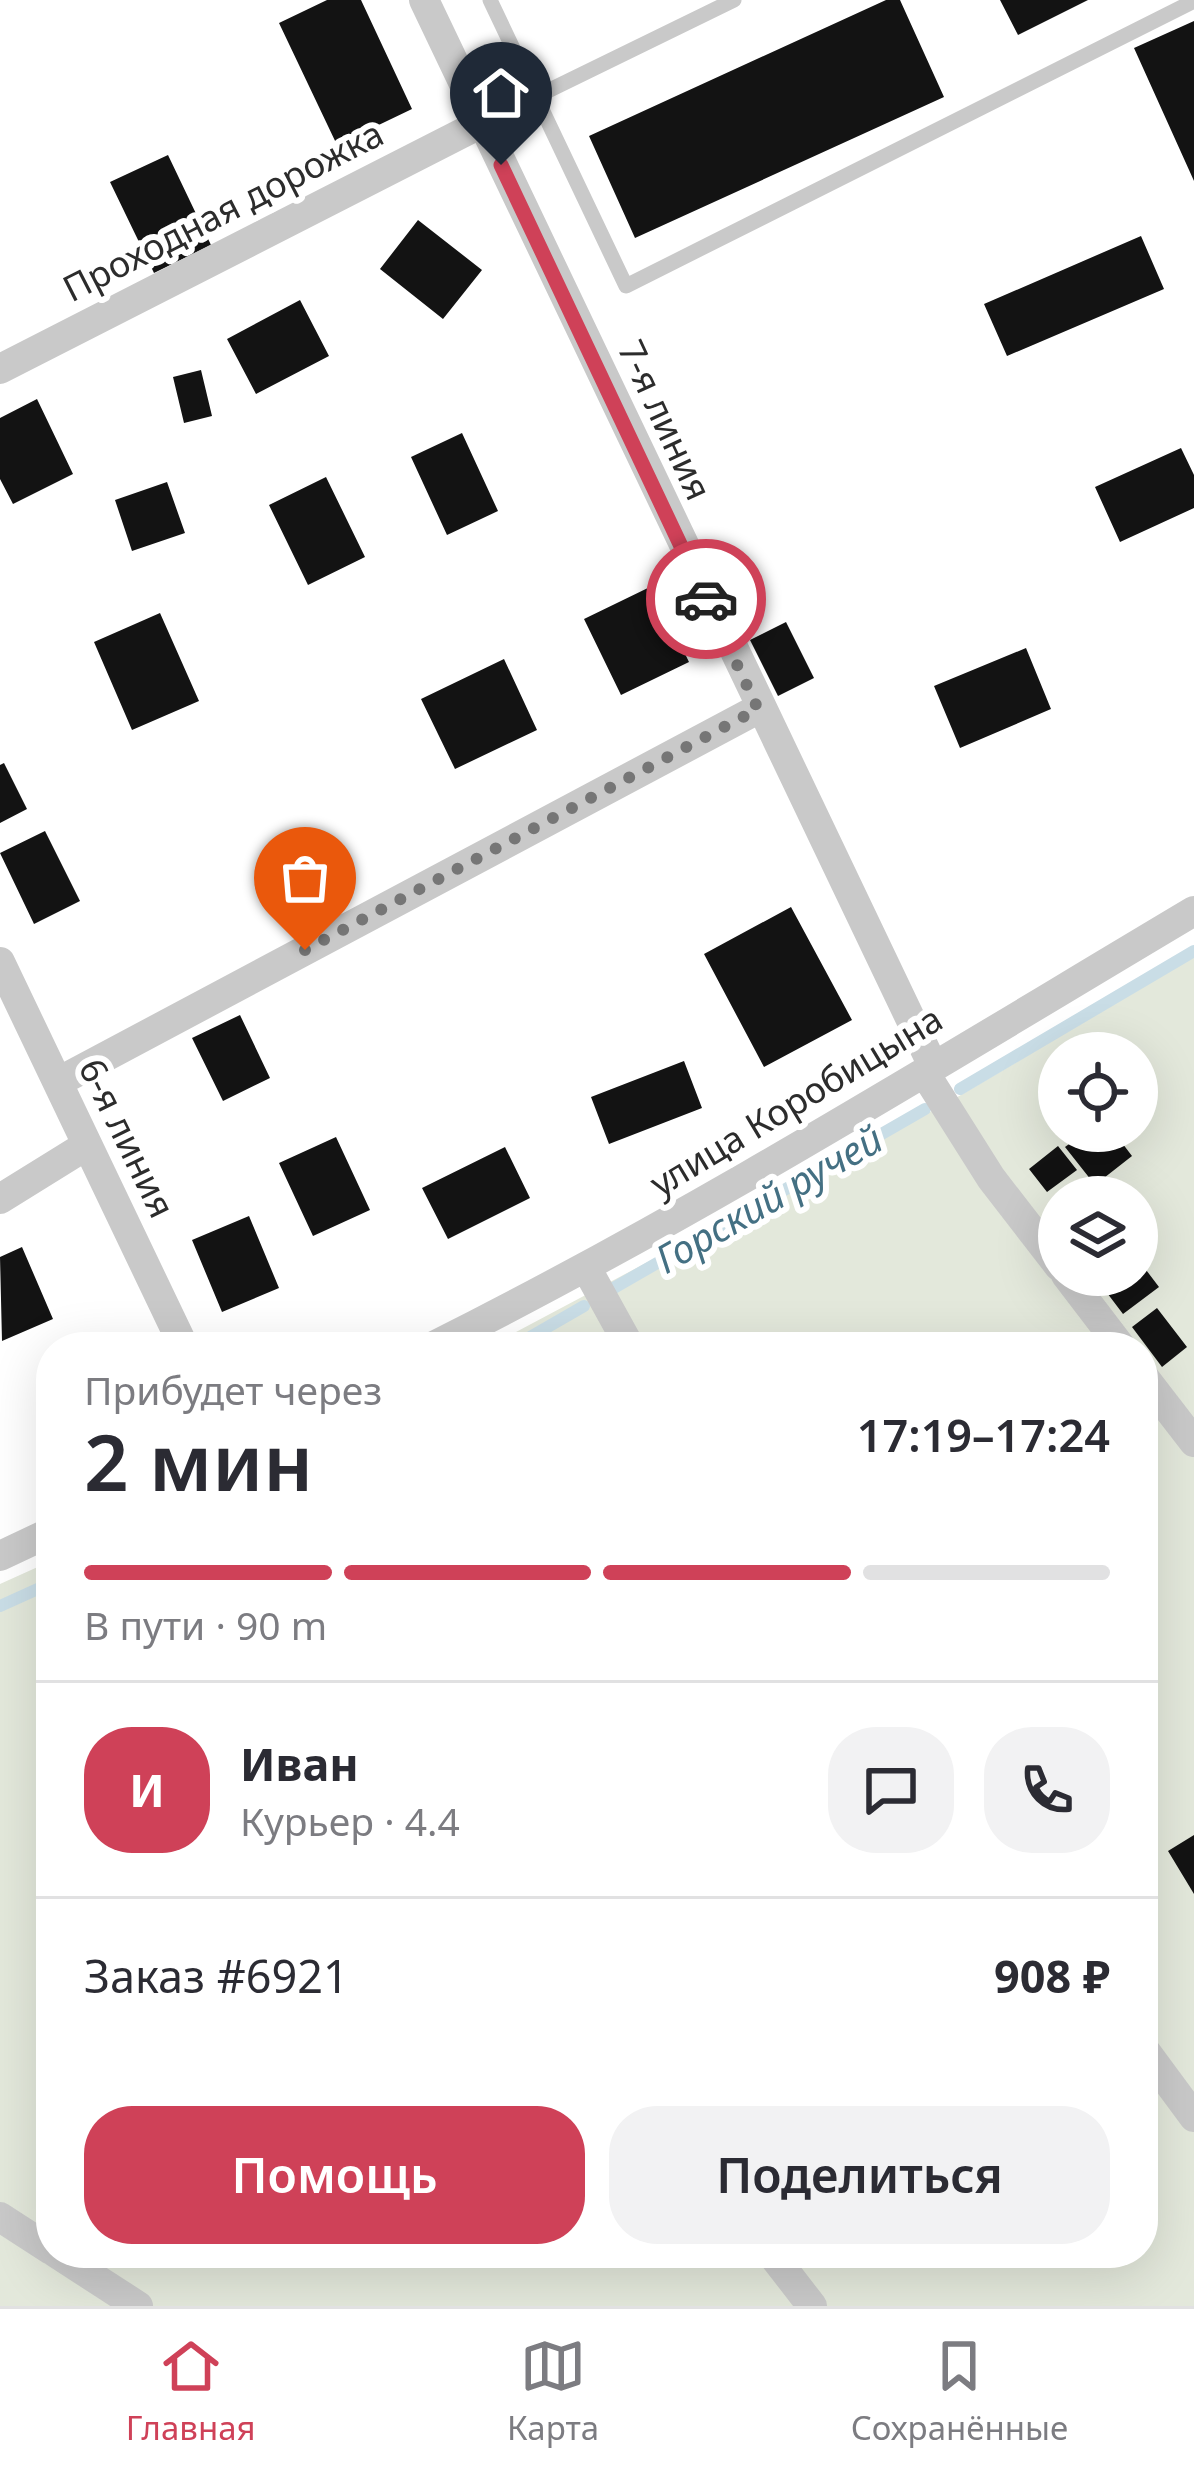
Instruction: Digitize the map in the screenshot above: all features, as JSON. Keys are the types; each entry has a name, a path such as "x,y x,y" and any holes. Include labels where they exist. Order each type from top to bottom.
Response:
{"street":[{"name":"7-я линия","path":"424,0 930,1070 992,1178 1038,1238"},
{"name":"Проходная дорожка","path":"0,369 482,123"},
{"path":"58,1082 758,709"},
{"name":"улица Коробицына","path":"462,1332 587,1269 1194,911"},
{"name":"6-я линия","path":"0,962 177,1332"},
{"path":"0,1199 87,1144"},
{"path":"587,1269 622,1332"},
{"path":"1082,1296 1110,1332"},
{"path":"1158,1395 1194,1442"},
{"path":"0,1556 36,1539"},
{"path":"1158,2068 1194,2117"},
{"path":"0,2217 36,2240"},
{"path":"80,2268 138,2306"},
{"path":"783,2268 812,2306"}],"lane":[{"path":"490,0 626,286 1194,1"},
{"path":"482,123 734,0"}],"shaded area":[{"path":"1194,957 1194,2306 0,2306 0,1584 36,1568 36,2268 1158,2268 1158,1332 516,1332 954,1099 1038,1049 1038,1152 1158,1152 1158,1032 1067,1032"}],"building":[{"path":"327,0 361,0 412,109 337,145 279,23"},
{"path":"886,0 900,0 944,97 635,238 589,136"},
{"path":"1000,0 1088,0 1018,35"},
{"path":"1194,21 1194,181 1134,48"},
{"path":"168,155 211,245 154,273 110,182"},
{"path":"418,220 482,270 443,319 380,269"},
{"path":"1141,236 1164,289 1007,356 984,304"},
{"path":"300,300 329,356 256,394 227,339"},
{"path":"201,370 212,416 184,423 173,377"},
{"path":"37,399 73,474 13,504 0,479 0,418"},
{"path":"462,433 498,511 447,535 411,457"},
{"path":"1181,448 1194,475 1194,508 1120,542 1095,487"},
{"path":"326,477 365,557 308,585 269,505"},
{"path":"167,482 185,533 132,551 115,500"},
{"path":"652,586 689,662 621,695 584,619"},
{"path":"160,613 199,701 132,730 94,642"},
{"path":"786,622 814,678 778,696 750,640"},
{"path":"1026,648 1051,709 960,748 934,686"},
{"path":"504,659 537,730 455,769 421,699"},
{"path":"4,763 27,809 0,823 0,765"},
{"path":"45,831 80,901 34,924 0,853"},
{"path":"791,907 852,1020 764,1067 704,954"},
{"path":"240,1015 270,1078 223,1101 192,1038"},
{"path":"684,1061 702,1108 609,1144 591,1097"},
{"path":"336,1137 370,1210 313,1236 279,1163"},
{"path":"505,1147 530,1198 448,1239 422,1188"},
{"path":"1050,1152 1063,1152 1077,1170 1069,1176 1038,1176 1038,1180 1029,1169"},
{"path":"1069,1152 1129,1152 1132,1156 1106,1176 1088,1176"},
{"path":"249,1216 279,1288 222,1312 192,1240"},
{"path":"22,1247 53,1319 2,1341 0,1257"},
{"path":"1109,1296 1147,1296 1123,1314"},
{"path":"1157,1308 1187,1347 1162,1367 1158,1332 1136,1332 1132,1327"},
{"path":"1194,1835 1194,1894 1168,1851"}],"waterway":[{"name":"Горский ручей","path":"960,1089 1194,951"},
{"name":"Горский ручей","path":"612,1289 925,1109"},
{"name":"Горский ручей","path":"539,1332 584,1306"},
{"name":"Горский ручей","path":"0,1606 36,1590"}],"way so far":[{"path":"305,950 758,709 706,599"}],"route":[{"path":"501,165 706,599"}]}
